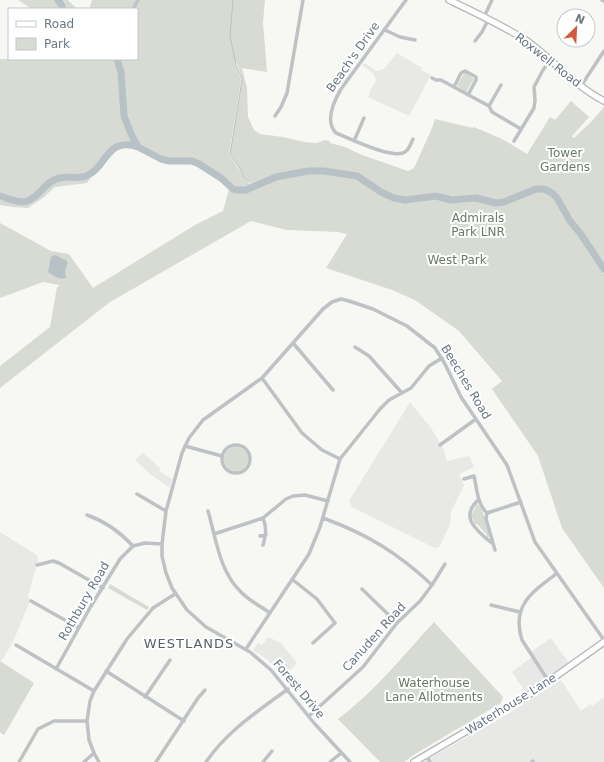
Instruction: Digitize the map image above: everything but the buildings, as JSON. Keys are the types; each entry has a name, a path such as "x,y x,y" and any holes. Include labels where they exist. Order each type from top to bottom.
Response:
{"main road":[{"name":"Roxwell Road","path":"449,0 527,42 581,86 604,101"},
{"name":"Waterhouse Lane","path":"414,762 522,700 604,641"}],"street":[{"path":"276,116 286,93 303,0"},
{"name":"Beach's Drive","path":"406,0 341,88 330,117 333,130 336,133 371,148 399,154 405,152 413,139"},
{"path":"475,41 482,32 492,0"},
{"path":"385,30 396,35 415,40"},
{"path":"581,86 604,51"},
{"path":"514,141 534,108 534,87 543,70 550,61"},
{"path":"454,87 461,73 465,71 476,77 476,80 468,95"},
{"path":"432,78 441,80 489,106 492,112 521,129"},
{"path":"489,106 501,85"},
{"path":"354,140 364,118"},
{"name":"Beeches Road","path":"166,511 185,446 193,432 203,420 262,378 323,309 332,302 341,299 373,309 407,326 435,348 442,358 457,391 507,465 535,542 604,641"},
{"path":"293,343 333,390"},
{"path":"355,347 369,356 402,393"},
{"path":"246,649 293,580 311,550 323,518 340,459 389,400 411,388 429,366 442,358"},
{"path":"262,378 302,433 322,450 340,459"},
{"path":"440,445 476,419"},
{"path":"231,445 241,446 248,451 250,461 246,469 238,473 233,473 226,468 222,460 222,456 231,445"},
{"path":"185,446 222,456"},
{"path":"464,479 474,476 478,500 486,513 486,520 495,550"},
{"path":"137,494 166,511"},
{"path":"214,534 263,518 286,499 293,496 305,495 328,501"},
{"path":"478,500 470,517 474,526 486,539 492,543"},
{"path":"486,513 521,502"},
{"name":"Forest Drive","path":"166,511 162,557 166,573 175,594 187,610 199,622 246,649 271,670 350,762"},
{"path":"208,511 222,563 229,578 246,597 270,613"},
{"path":"87,515 123,535 133,546 145,543 162,544"},
{"path":"263,518 266,526 266,534 263,545"},
{"path":"323,518 351,529 382,545 408,563 432,585"},
{"path":"260,536 266,534"},
{"name":"Rothbury Road","path":"56,669 120,559 133,546"},
{"path":"37,565 53,560 102,588"},
{"name":"Canuden Road","path":"309,716 363,667 398,623 420,601 445,564"},
{"path":"549,682 522,640 519,625 520,612 525,600 532,592 556,574"},
{"path":"293,580 317,599 339,627"},
{"path":"362,590 398,623"},
{"path":"99,762 94,754 89,740 87,721 90,701 94,691 126,639 157,605 175,594"},
{"path":"31,601 79,628"},
{"path":"492,605 520,612"},
{"path":"313,643 335,623"},
{"path":"16,645 94,691"},
{"path":"145,697 170,660"},
{"path":"106,671 184,721"},
{"path":"206,762 215,748 236,728 288,689"},
{"path":"156,762 198,698 205,690"},
{"path":"19,762 38,729 54,721 87,721"},
{"path":"263,762 272,751"},
{"path":"330,762 341,753"},
{"path":"84,762 94,754"},
{"path":"426,755 430,762"}],"shaded area":[{"path":"397,53 422,68 421,70 431,75 409,116 368,97 376,81 374,74 362,65 365,63 376,71 384,69"},
{"path":"54,255 66,260 68,263 65,270 66,278 59,278 48,272 51,257"},
{"path":"410,402 431,428 444,450 447,462 469,456 474,467 459,474 464,485 451,512 450,524 440,546 435,548 352,507 349,501"},
{"path":"143,453 160,468 159,471 172,479 170,488 150,474 135,460"},
{"path":"0,532 37,555 38,560 28,596 30,601 13,642 1,662 34,683 4,735 0,732"},
{"path":"268,637 281,643 297,663 284,677 268,660 253,650 258,643 262,645"},
{"path":"551,638 569,663 526,693 512,672 533,656 531,652"},
{"path":"561,680 581,711 590,704 592,706 604,697 604,762 422,762 508,714"}],"green space":[{"path":"18,0 68,0 76,8 30,8"},
{"path":"92,0 265,0 263,23 267,72 242,68 247,88 248,117 254,130 260,134 304,142 317,143 325,140 330,141 330,143 345,147 362,155 408,171 414,168 435,119 474,127 502,139 527,154 550,117 555,120 571,101 589,117 572,136 555,121 574,138 604,107 604,588 562,528 538,456 492,389 502,381 459,331 415,300 392,290 326,268 347,234 338,232 287,230 251,221 110,302 0,388 0,366 50,327 57,287 60,285 43,282 0,298 0,223 51,251 69,254 93,288 195,225 223,211 229,189 219,179 196,165 169,163 156,159 144,152 124,147 113,151 87,183 55,187 28,208 0,205 0,59 138,60 138,8 89,8","holes":["235,63 237,63 242,80 230,154 248,181 253,183 255,187 249,191 239,193 229,189 232,184 240,188 250,185 229,155 241,81"]},
{"path":"464,73 474,79 466,92 457,86"},
{"path":"236,447 245,450 248,459 245,468 236,471 227,468 224,459 227,450"},
{"path":"477,504 485,519 489,537 486,537 487,535 477,524 475,524 471,515 476,507 475,505"},
{"path":"110,584 149,607 147,610 108,588"},
{"name":"Waterhouse Lane Allotments","path":"434,622 503,697 501,703 404,762 380,762 338,719 376,685"},
{"path":"0,661 34,683 4,735 0,732"}],"waterway":[{"path":"58,0 62,8"},
{"path":"233,0 230,36 236,65 242,80 230,155 245,178 254,186"},
{"path":"117,60 121,72 124,116 132,136 138,147 161,159 169,161 192,161 221,178 233,189 237,190 246,190 276,177 308,171 324,171 357,176 381,192 394,198 405,200 436,196 451,200 476,198 496,203 504,202 536,189 544,189 552,193 557,198 570,221 580,233 604,269"},
{"path":"0,196 17,201 27,201 36,196 54,180 62,177 83,177 93,172 108,154 119,146 127,145 138,147"}],"district":[{"name":"WESTLANDS","path":"189,643"}],"park label":[{"name":"Tower Gardens","path":"565,160"},
{"name":"Admirals Park LNR","path":"478,225"},
{"name":"West Park","path":"457,260"}]}
